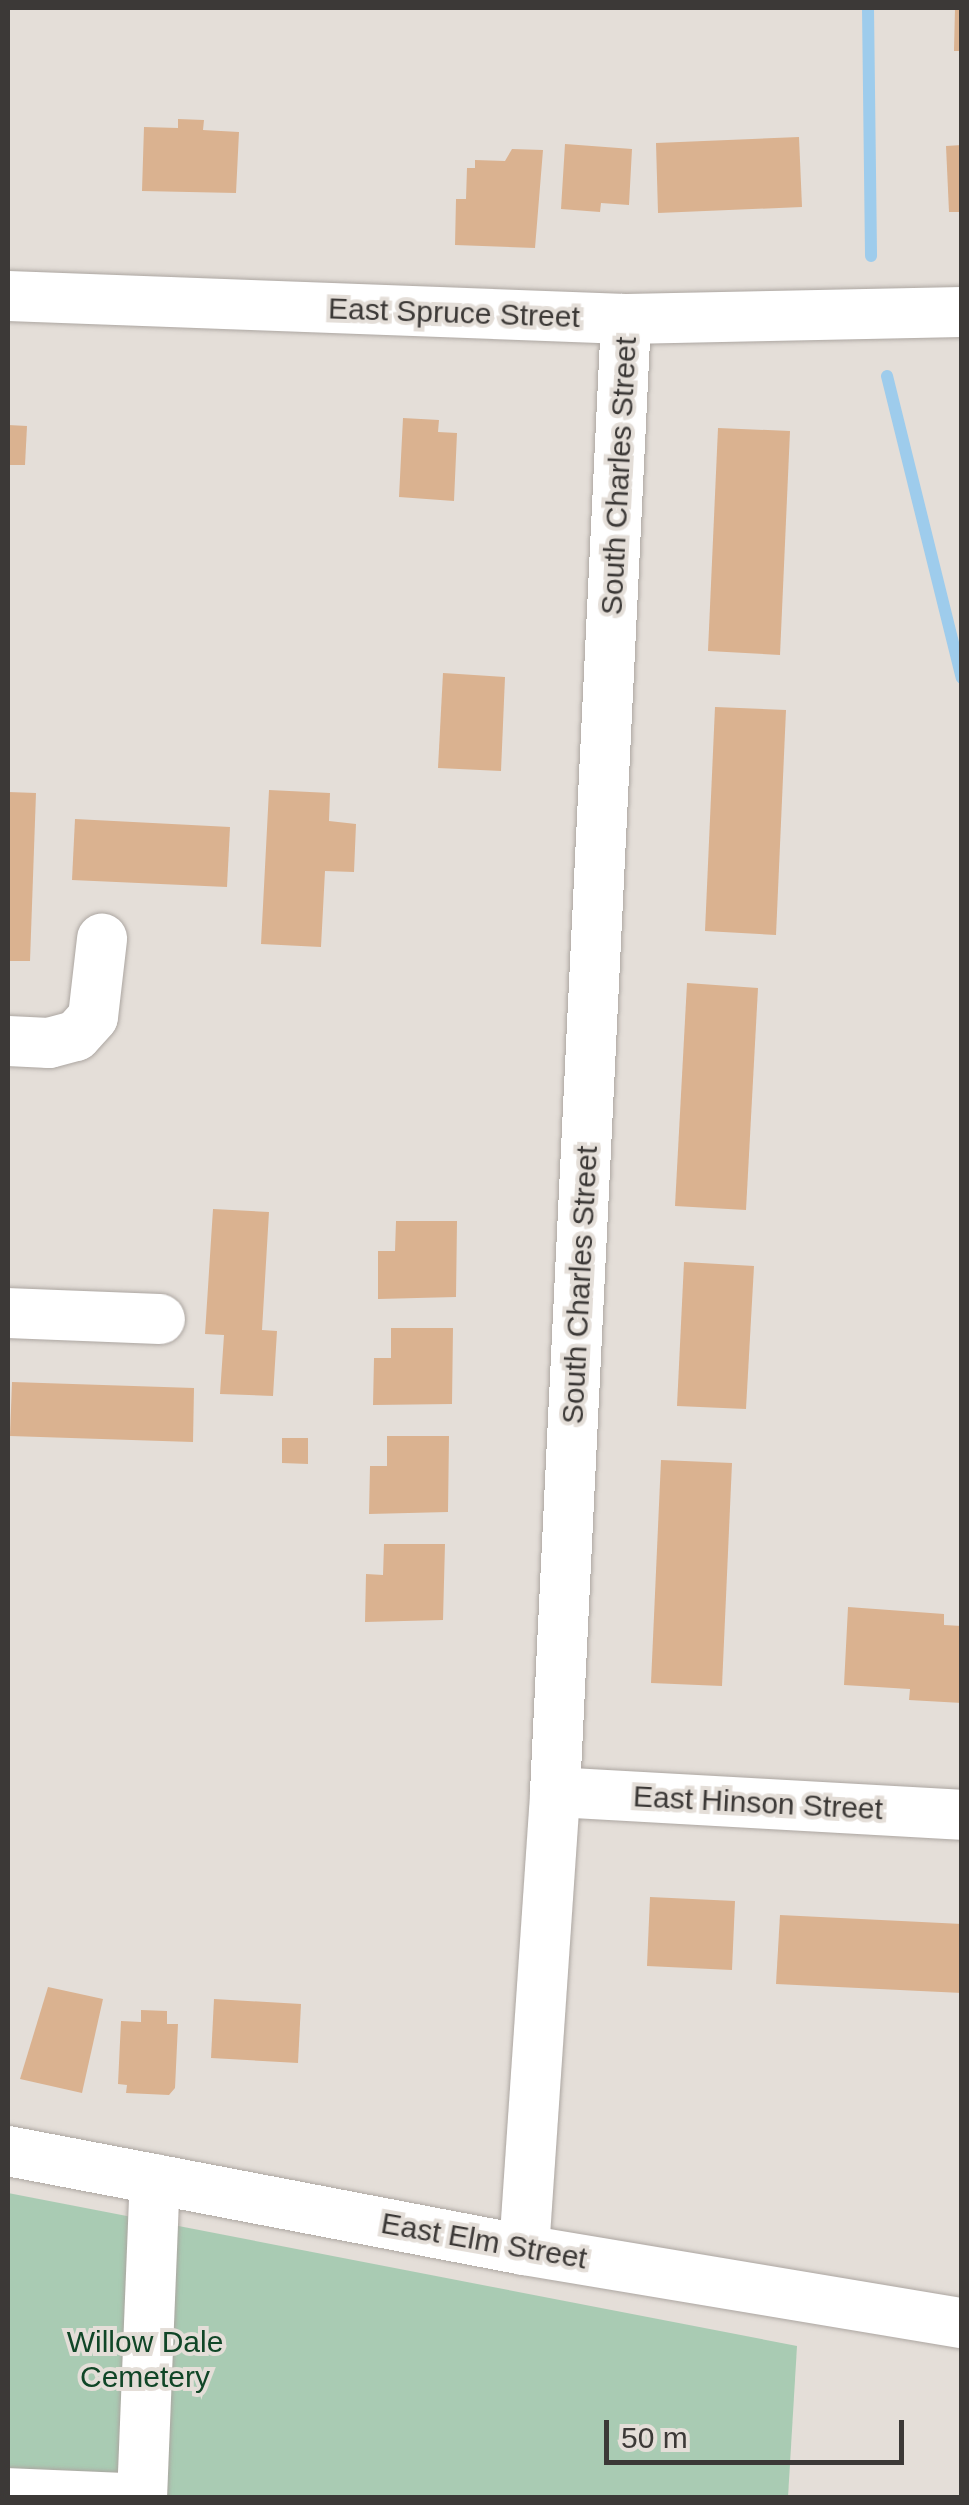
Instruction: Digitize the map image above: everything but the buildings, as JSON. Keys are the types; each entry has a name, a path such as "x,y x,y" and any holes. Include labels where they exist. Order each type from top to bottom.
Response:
{"street":[{"name":"East Spruce Street","path":"8,296 626,319 962,312"},
{"name":"South Charles Street","path":"524,2250 555,1792 626,319"},
{"path":"8,1041 49,1043 76,1036 92,1016 102,939"},
{"path":"8,1313 160,1319"},
{"name":"East Hinson Street","path":"555,1792 962,1815"},
{"name":"East Elm Street","path":"8,2151 524,2250 962,2324"},
{"path":"142,2498 154,2179"},
{"path":"8,2492 129,2498"}],"green space":[{"name":"Willow Dale Cemetery","path":"8,2193 797,2346 788,2497 8,2497"}],"waterway":[{"path":"868,8 871,256"},
{"path":"887,376 962,678"}]}
